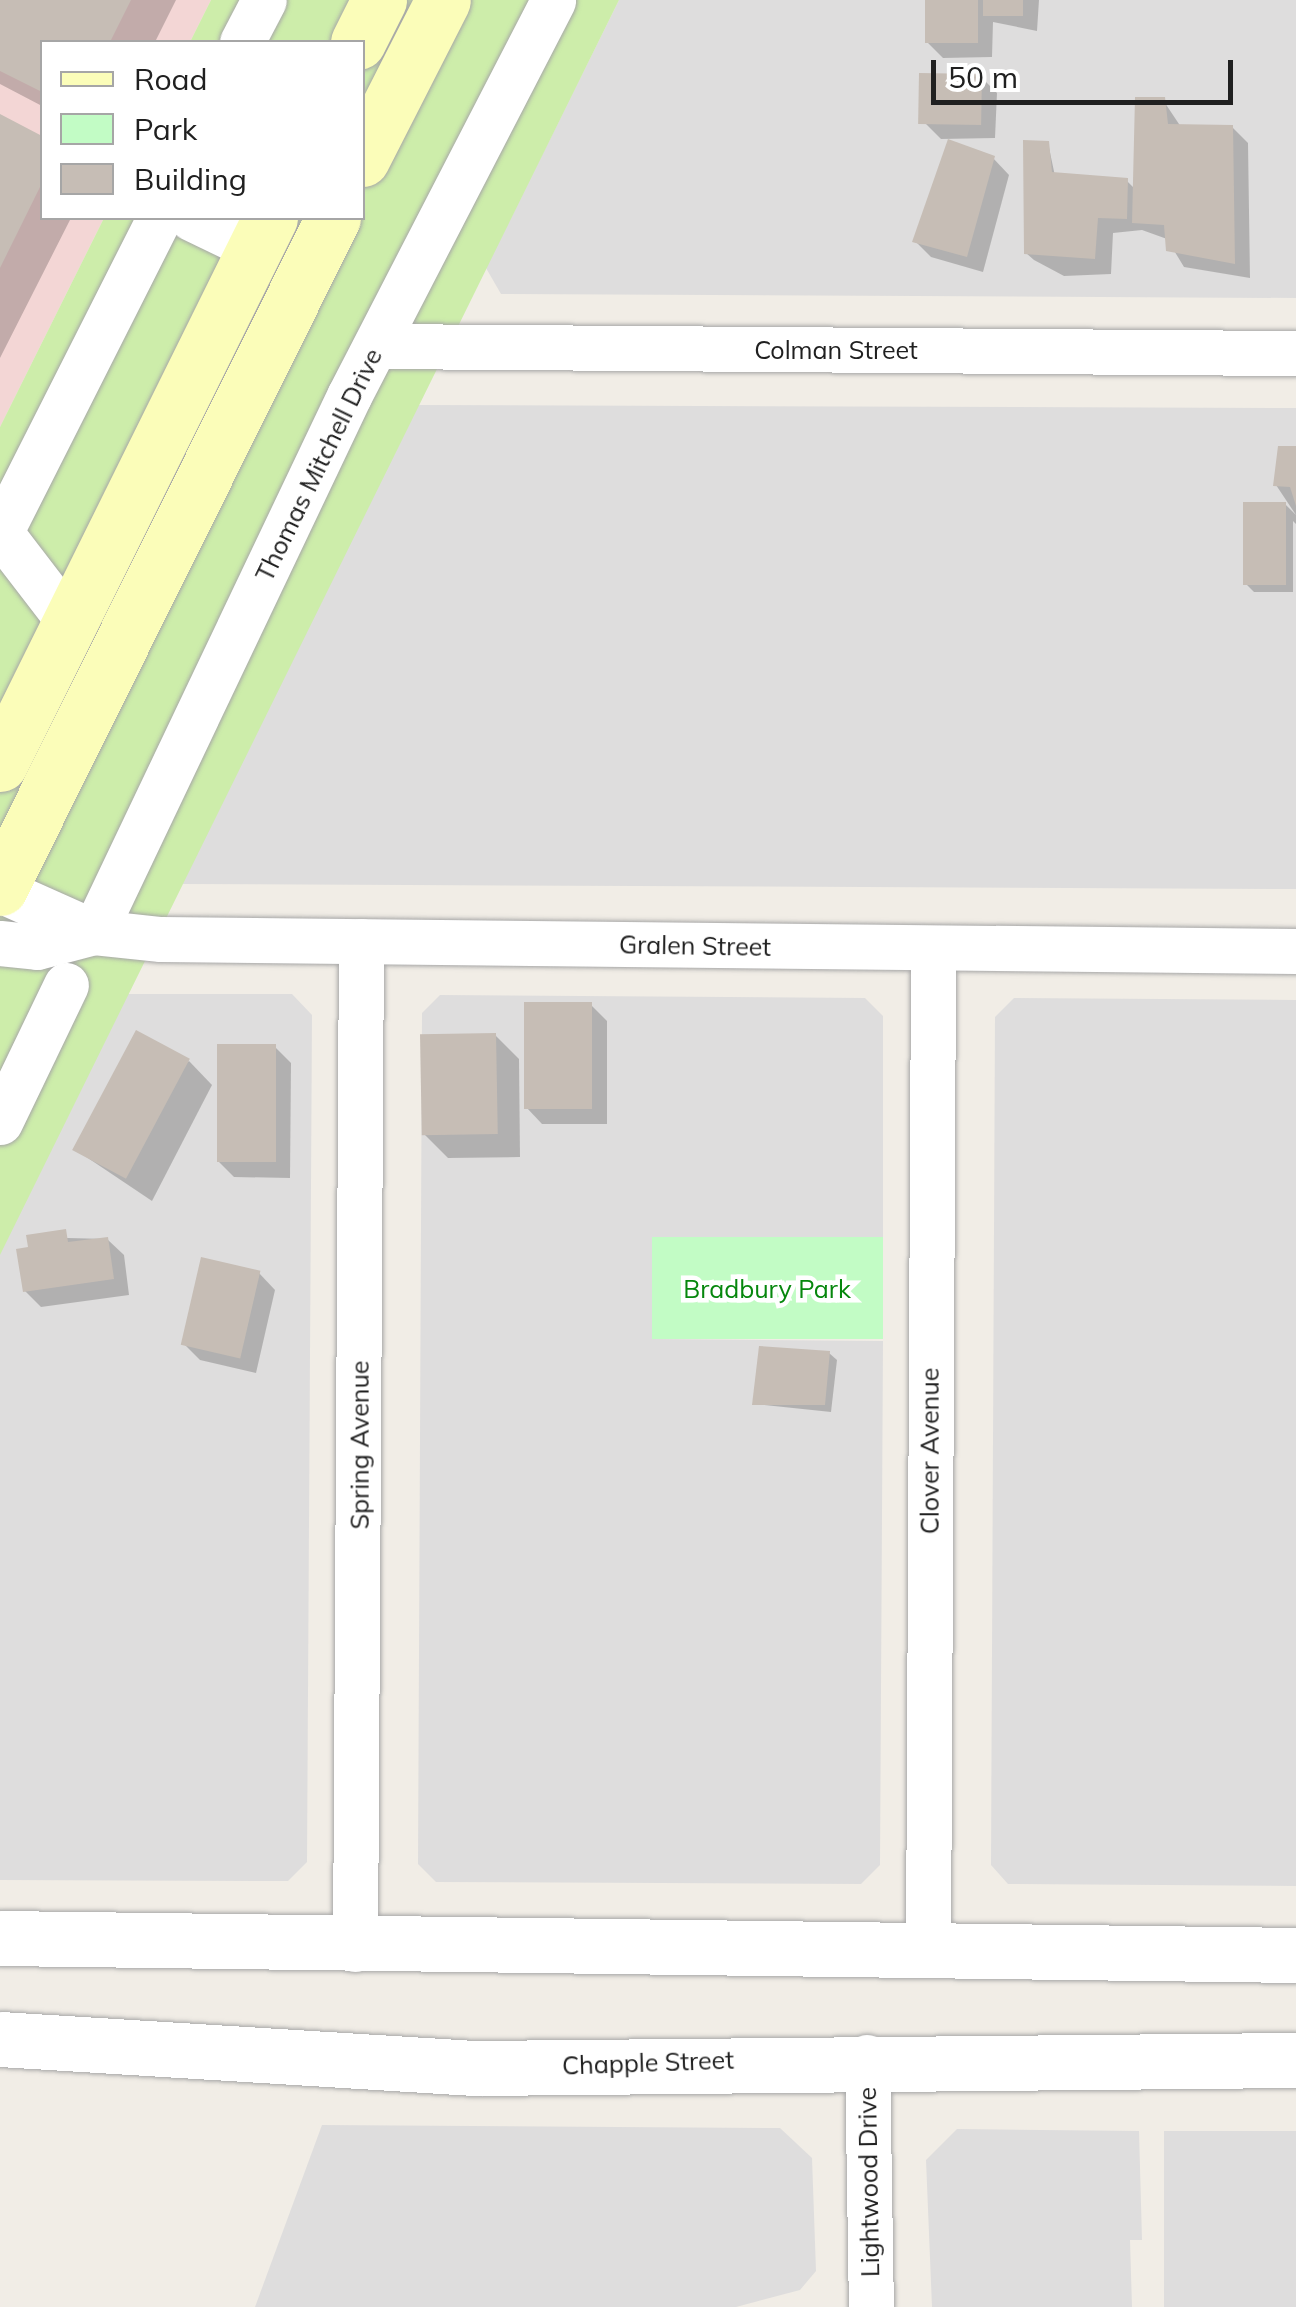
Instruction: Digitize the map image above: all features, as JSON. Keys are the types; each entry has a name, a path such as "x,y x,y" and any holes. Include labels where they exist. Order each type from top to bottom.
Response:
{"main road":[{"path":"359,40 380,0"},
{"path":"365,153 443,0"},
{"path":"0,764 69,622 294,235"},
{"path":"0,889 81,727 294,235"},
{"path":"69,622 81,727"}],"street":[{"path":"243,40 264,0"},
{"name":"Thomas Mitchell Drive","path":"94,932 121,860 553,0"},
{"path":"69,622 0,532 158,220"},
{"path":"203,220 294,235"},
{"name":"Colman Street","path":"376,346 1296,353"},
{"name":"Gralen Street","path":"0,889 94,932"},
{"name":"Gralen Street","path":"0,943 38,947 94,932 361,941 1296,952"},
{"name":"Spring Avenue","path":"355,1949 361,941"},
{"name":"Clover Avenue","path":"928,1952 933,950"},
{"path":"0,1122 66,985"},
{"path":"0,1938 355,1949 1296,1955"},
{"name":"Chapple Street","path":"0,2039 476,2068 866,2057 1296,2060"},
{"name":"Lightwood Drive","path":"866,2057 871,2307"}],"shaded area":[{"path":"0,0 211,0 191,40 40,40 40,220 103,220 0,427"},
{"path":"619,0 1296,0 1296,298 501,294 486,268"},
{"path":"418,405 1296,408 1296,889 181,884"},
{"path":"127,994 292,994 312,1015 307,1862 288,1881 0,1880 0,1250"},
{"path":"440,995 865,998 883,1016 883,1238 653,1237 653,1339 883,1341 880,1865 861,1884 436,1882 418,1864 422,1013"},
{"path":"1014,998 1296,1000 1296,1886 1008,1884 991,1865 995,1017"},
{"path":"322,2125 780,2128 812,2158 816,2271 800,2290 736,2307 255,2307"},
{"path":"957,2129 1139,2131 1142,2240 1130,2240 1132,2307 932,2307 926,2160"},
{"path":"1164,2131 1296,2131 1296,2307 1164,2307"}],"green space":[{"path":"211,0 619,0 0,1255 0,427 103,220 365,220 365,40 191,40"},
{"name":"Bradbury Park","path":"652,1237 883,1237 883,1339 652,1339"}],"building":[{"path":"0,0 131,0 111,40 40,40 40,91 0,71"},
{"path":"925,0 978,0 978,43 925,43"},
{"path":"983,0 1023,0 1023,16 983,16"},
{"path":"919,73 982,74 981,125 918,124"},
{"path":"1135,97 1165,97 1168,124 1233,125 1235,264 1166,251 1164,225 1132,223"},
{"path":"0,114 40,135 40,187 0,268"},
{"path":"948,139 995,156 967,257 912,242"},
{"path":"1023,140 1049,141 1052,172 1128,178 1127,219 1098,218 1095,259 1024,254"},
{"path":"1278,446 1296,446 1296,506 1290,487 1273,486"},
{"path":"1243,502 1286,502 1286,585 1243,585"},
{"path":"524,1002 592,1002 592,1109 524,1109"},
{"path":"136,1030 190,1059 126,1179 72,1150"},
{"path":"496,1033 498,1134 422,1135 420,1034"},
{"path":"217,1044 276,1044 276,1162 217,1162"},
{"path":"66,1229 68,1242 108,1237 114,1279 23,1292 16,1249 28,1247 26,1235"},
{"path":"201,1257 260,1271 240,1358 181,1345"},
{"path":"759,1346 830,1351 825,1405 752,1405"}]}
